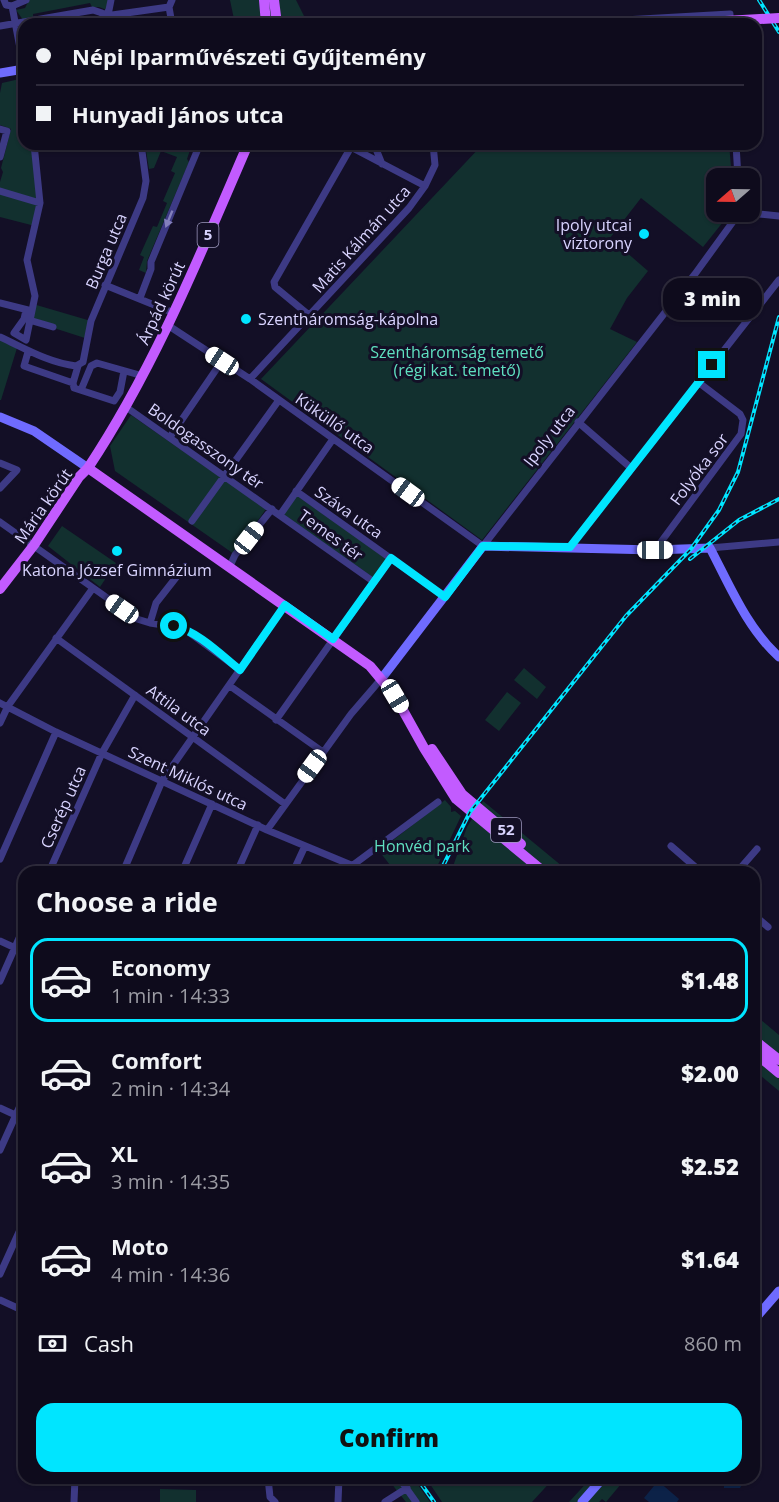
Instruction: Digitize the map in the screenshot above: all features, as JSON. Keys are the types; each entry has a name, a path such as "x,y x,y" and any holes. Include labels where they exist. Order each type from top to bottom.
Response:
{"main road":[{"path":"264,0 266,18"},
{"path":"274,0 276,18"},
{"path":"762,19 779,18"},
{"name":"Árpád körút","path":"88,468 126,406 169,326 245,150"},
{"name":"Mária körút","path":"0,589 88,468"},
{"name":"52","path":"88,468 370,666 395,696 423,748 470,812 537,866"},
{"name":"52","path":"455,791 546,866"},
{"path":"760,1045 779,1060"},
{"path":"760,1057 779,1073"}],"street":[{"path":"4,0 6,5 12,6 26,0"},
{"path":"106,18 111,0"},
{"path":"113,18 181,0"},
{"path":"171,3 172,18"},
{"path":"12,6 18,34"},
{"path":"46,18 93,10 99,11 104,18"},
{"path":"659,18 730,14 730,18"},
{"path":"0,26 16,23"},
{"path":"0,73 18,70"},
{"path":"0,129 7,131 0,158"},
{"path":"29,311 26,340 14,333 29,311 35,296 27,260 40,203 35,150"},
{"name":"Burga utca","path":"73,383 75,366 84,360 92,321 105,285 143,198 146,181 142,150"},
{"path":"140,298 151,269 151,262 197,150"},
{"name":"Matis Kálmán utca","path":"310,316 275,287 274,282 346,150"},
{"path":"355,150 425,186"},
{"path":"376,150 382,165"},
{"name":"Matis Kálmán utca","path":"250,380 409,208 425,186 435,165 434,150"},
{"path":"736,150 737,168"},
{"path":"0,191 40,203"},
{"path":"760,214 779,216"},
{"name":"Ipoly utca","path":"381,678 695,274 733,222"},
{"path":"570,547 779,280"},
{"path":"105,285 174,313"},
{"path":"0,303 29,311"},
{"path":"29,320 53,327"},
{"name":"Küküllő utca","path":"169,326 279,400 483,546"},
{"path":"0,336 28,352 75,366"},
{"path":"28,352 24,366 73,383 74,388 114,401 120,392 124,371"},
{"path":"170,436 222,361"},
{"path":"81,390 91,366 98,363 143,376"},
{"name":"Folyóka sor","path":"655,550 741,434 744,420 740,414 698,382"},
{"path":"192,521 279,400"},
{"name":"Boldogasszony tér","path":"126,406 272,509 235,555 230,566"},
{"path":"0,417 34,431 88,468"},
{"path":"578,422 631,468"},
{"path":"280,515 333,439"},
{"path":"0,463 17,470 0,488"},
{"name":"Száva utca","path":"296,491 445,597"},
{"name":"Temes tér","path":"272,509 374,582"},
{"path":"0,522 137,619 183,628 240,670"},
{"path":"483,546 655,550 779,542"},
{"path":"710,548 747,619 779,657"},
{"path":"276,720 391,558"},
{"path":"150,623 156,603 185,566"},
{"path":"0,723 4,704 93,588"},
{"path":"126,866 162,781 285,605"},
{"name":"Attila utca","path":"56,638 285,804"},
{"path":"267,830 322,752 381,678"},
{"path":"230,686 322,752"},
{"name":"Cserép utca","path":"52,866 102,753 135,695"},
{"name":"Szent Miklós utca","path":"4,704 56,732 348,866"},
{"path":"0,860 56,732"},
{"path":"355,866 438,802"},
{"path":"185,866 212,804"},
{"path":"240,866 258,825"},
{"path":"296,866 305,846"},
{"path":"671,846 694,866"},
{"path":"741,866 757,849"},
{"path":"760,920 768,927"},
{"path":"0,941 18,949"},
{"path":"0,981 18,941"},
{"path":"0,1108 18,1116"},
{"path":"0,1150 18,1109"},
{"path":"0,1274 18,1234"},
{"path":"760,1313 779,1291"},
{"path":"0,1300 18,1308"},
{"path":"74,1502 75,1484"},
{"path":"269,1484 270,1497 274,1502"},
{"path":"338,1502 339,1484"},
{"path":"404,1484 416,1502"},
{"path":"582,1502 598,1484"},
{"path":"385,1502 407,1488"}],"green space":[{"path":"29,0 108,0 107,10 92,7 90,3 33,14 33,18 22,18 16,10 25,8"},
{"path":"230,0 296,0 305,18 234,18"},
{"path":"18,79 18,150 35,150 40,203 35,226 0,217 0,182 3,172 1,168 11,129 0,125 2,83"},
{"path":"146,150 190,150 187,159 189,162 147,261 146,273 139,270 144,257 140,255 153,226 157,227 167,203 163,201 175,173 171,171 177,157 161,151 154,168 149,169"},
{"name":"Szentháromság temető (régi kat. temető)","path":"477,150 730,150 731,168 706,168 706,222 723,222 703,247 641,198 610,238 648,271 627,298 610,329 637,342 482,540 261,379"},
{"path":"33,304 91,321 88,339 29,320"},
{"path":"0,339 17,348 1,400 0,400"},
{"path":"131,415 266,509 234,554 115,471 110,446"},
{"path":"296,495 387,559 374,578 283,514"},
{"path":"62,526 116,563 100,587 48,546"},
{"path":"524,668 546,687 537,699 514,680"},
{"path":"507,692 521,703 499,731 485,720"},
{"name":"Honvéd park","path":"445,800 451,807 451,812 455,811 461,816 437,866 389,866 379,851"},
{"path":"483,801 562,866 453,866 467,827"},
{"path":"760,1019 779,1035 779,1091 760,1075"},
{"path":"392,1484 417,1484 430,1502 406,1502"},
{"path":"430,1484 548,1484 532,1502 442,1502"},
{"path":"586,1484 621,1484 606,1502 602,1499 599,1502 569,1502"},
{"path":"160,1489 196,1490 196,1502 160,1502"}],"water":[{"path":"656,1484 662,1484 679,1499 677,1502 649,1502 644,1498"},
{"path":"724,1484 742,1484 740,1488 724,1488"}],"railway":[{"path":"759,0 779,32"},
{"path":"443,866 470,812 626,616 691,549 719,510 738,472 779,317"},
{"path":"690,559 739,520 779,499"},
{"path":"421,1484 434,1502"}],"place":[{"name":"Ipoly utcai víztorony","path":"644,234"},
{"name":"Szentháromság-kápolna","path":"246,319"},
{"name":"Katona József Gimnázium","path":"117,551"}],"route":[{"path":"174,626 183,628 200,639 240,670 285,605 333,639 391,558 445,597 483,546 570,547 712,365"}]}
